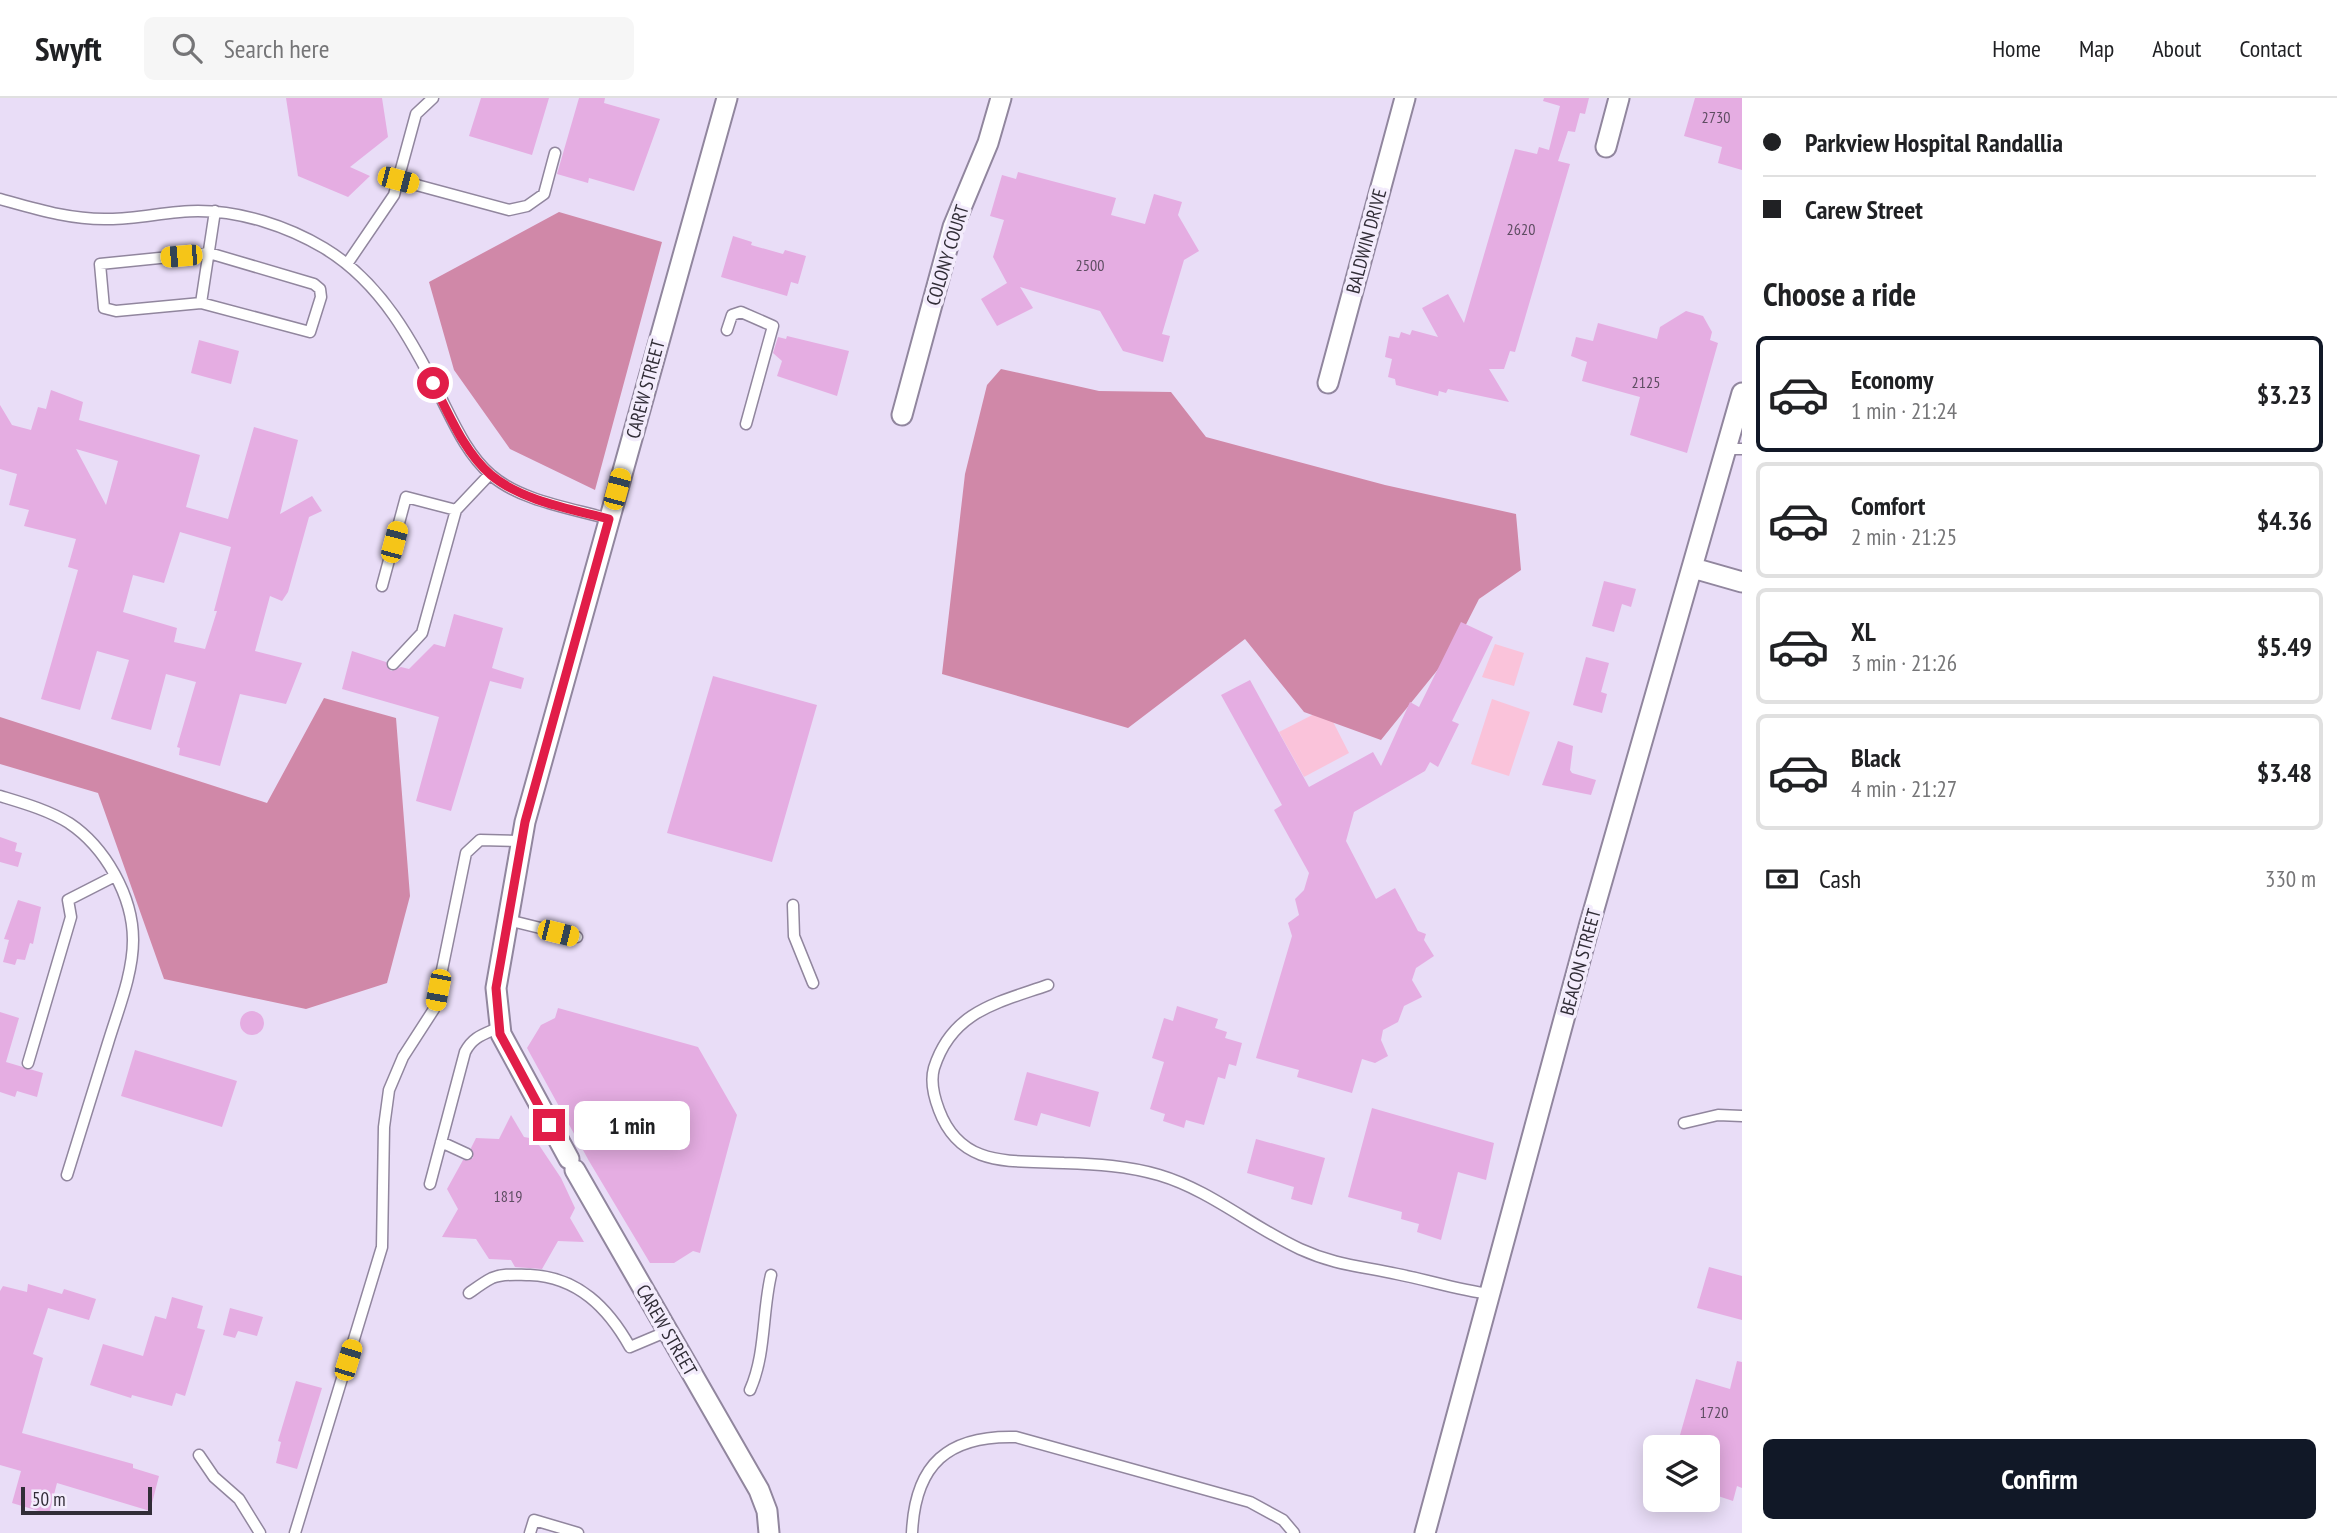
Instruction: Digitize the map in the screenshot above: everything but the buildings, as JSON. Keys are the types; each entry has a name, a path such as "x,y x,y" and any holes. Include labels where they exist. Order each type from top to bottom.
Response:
{"street":[{"name":"CAREW STREET","path":"727,98 522,841 496,988 500,1027 517,1066 759,1490 767,1511 769,1533"},
{"name":"COLONY COURT","path":"902,415 953,227 988,143 1001,98"},
{"name":"BALDWIN DRIVE","path":"1328,383 1405,98"},
{"path":"1606,147 1619,98"},
{"name":"BEACON STREET","path":"1425,1533 1594,910 1693,568 1734,449 1742,393"},
{"path":"1693,568 1742,582"},
{"path":"756,1533 759,1490"}],"lane":[{"path":"347,264 394,195 416,114 433,98"},
{"path":"398,180 509,210 527,206 544,194 555,153"},
{"path":"0,200 75,218 109,219 215,211 290,231 347,264 389,306 407,332 457,429 490,474 519,492 609,519"},
{"path":"201,303 215,211"},
{"path":"209,253 314,284 320,289 321,297 310,332 201,303 116,311 104,308 100,264 209,253"},
{"path":"727,330 732,316 741,312 773,326 746,424"},
{"path":"393,664 422,633 456,510 490,474"},
{"path":"382,586 406,497 456,510"},
{"path":"0,796 36,807 69,823 95,845 115,876 129,906 133,940 128,976 67,1175"},
{"path":"295,1533 382,1247 384,1127 389,1090 403,1057 434,1009 467,853 480,841 522,841"},
{"path":"28,1063 71,917 68,900 115,876"},
{"path":"793,905 794,936 813,983"},
{"path":"508,920 577,937"},
{"path":"1048,985 981,1008 960,1024 943,1045 933,1072 934,1096 946,1128 961,1144 983,1156 1014,1162 1111,1165 1160,1176 1212,1198 1298,1248 1340,1265 1490,1294"},
{"path":"430,1184 470,1042 482,1033 500,1027"},
{"path":"1684,1123 1718,1115 1742,1116"},
{"path":"441,1142 467,1154"},
{"path":"469,1293 492,1278 511,1274 541,1276 565,1282 587,1294 605,1309 630,1348 668,1331"},
{"path":"750,1391 760,1368 765,1300 771,1275"},
{"path":"912,1533 913,1512 920,1482 939,1458 958,1444 988,1436 1016,1437 1250,1502 1283,1520 1294,1533"},
{"path":"198,1455 214,1477 239,1499 261,1533"},
{"path":"530,1533 534,1520 578,1533"}],"shaded area":[{"path":"559,212 662,242 595,490 510,449 454,370 429,282"},
{"path":"1001,369 1099,391 1171,392 1206,437 1385,485 1516,514 1521,570 1479,599 1452,652 1381,740 1304,712 1245,639 1128,728 942,674 965,474 987,385"},
{"path":"1495,644 1524,653 1514,686 1482,677"},
{"path":"324,698 396,718 410,896 387,983 306,1009 164,979 98,793 0,764 0,717 267,803"},
{"path":"1492,699 1530,712 1509,776 1471,764"},
{"path":"1326,708 1349,753 1304,777 1279,732"}],"route":[{"path":"433,383 457,429 490,474 519,492 609,519 525,822 496,988 500,1034 549,1125"}]}
